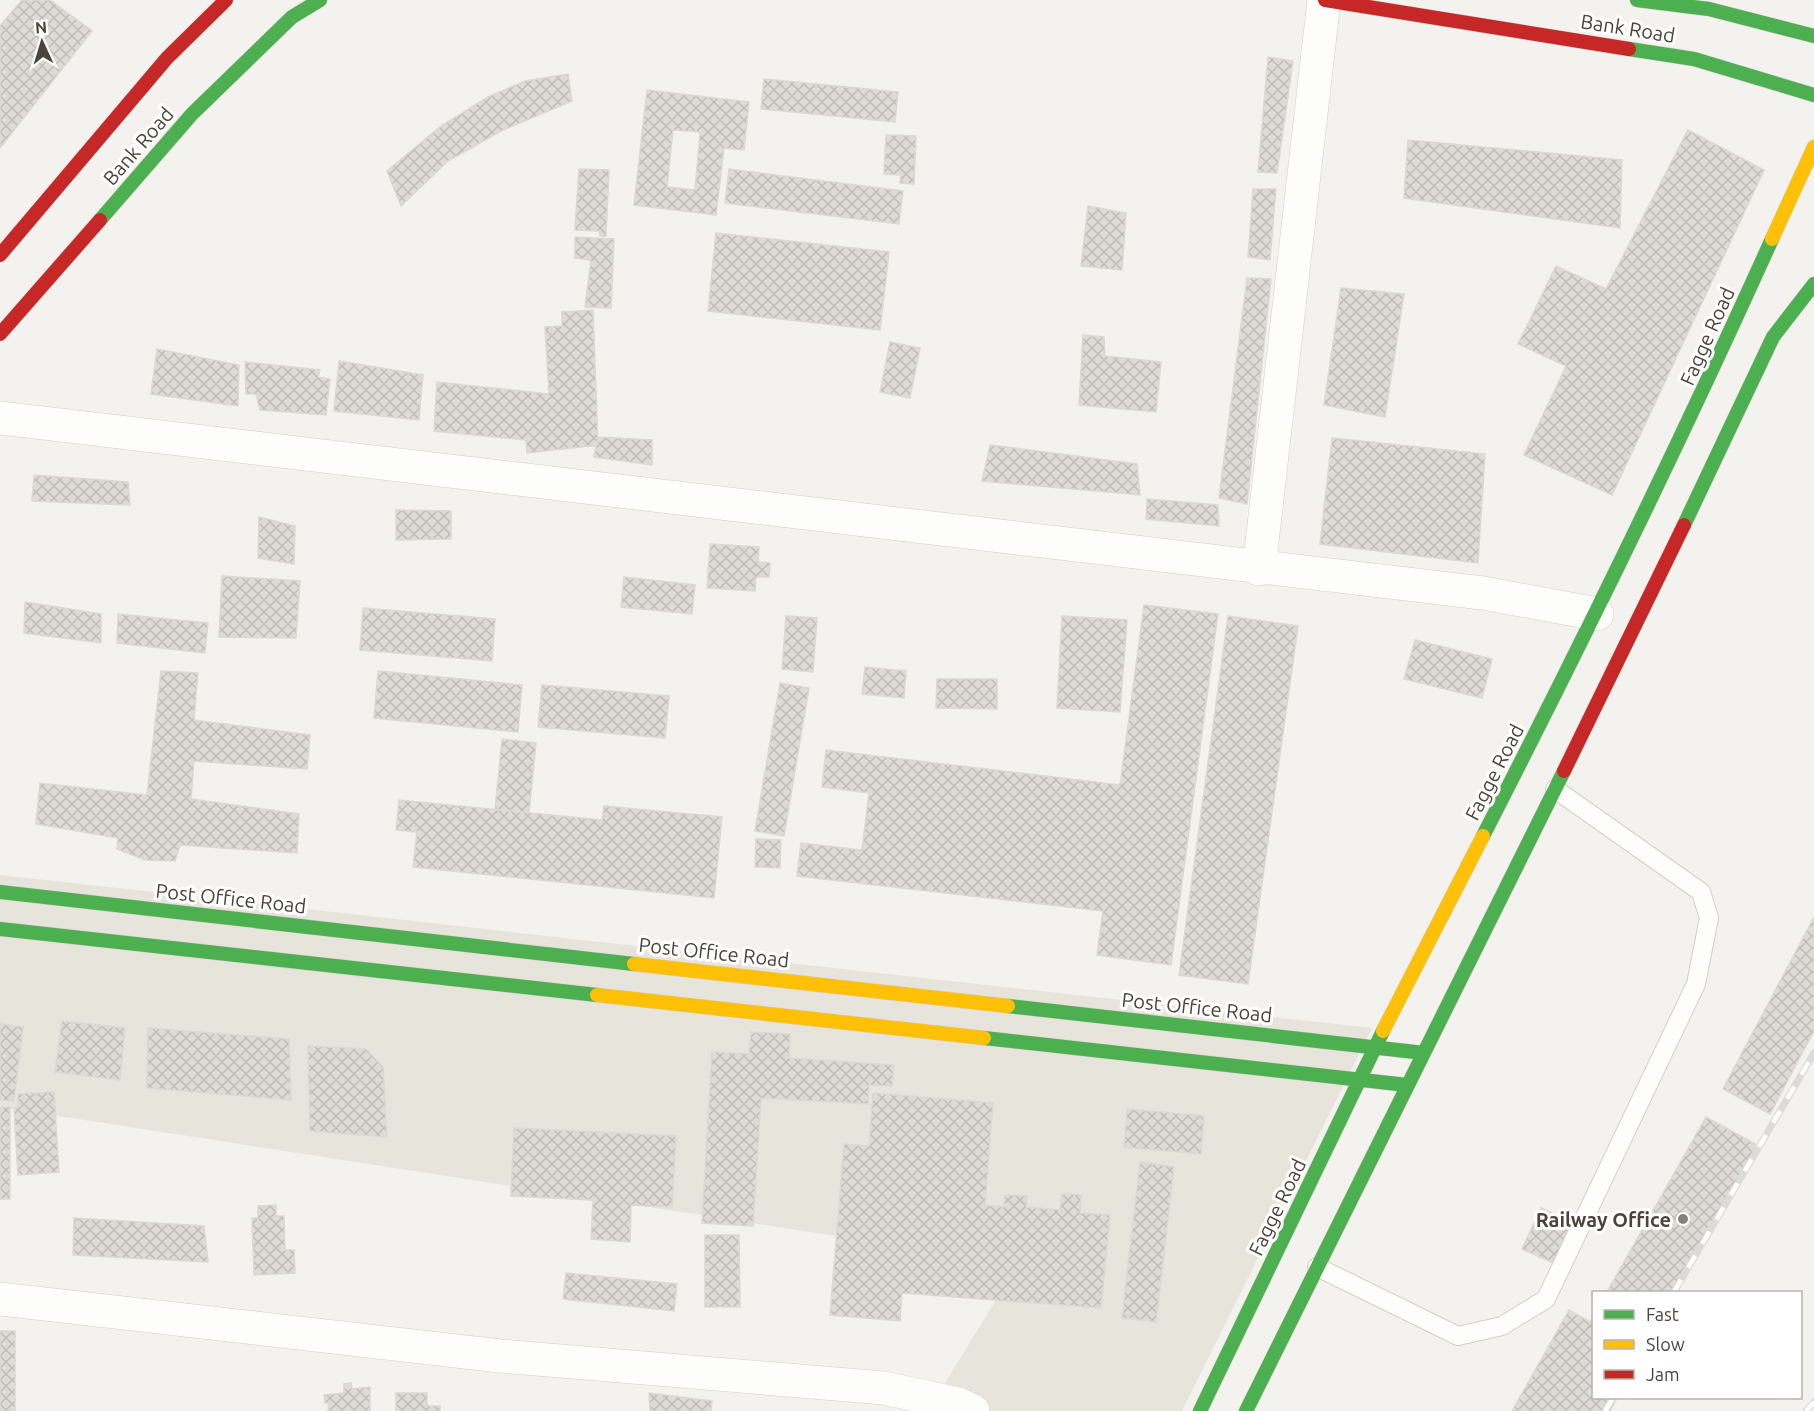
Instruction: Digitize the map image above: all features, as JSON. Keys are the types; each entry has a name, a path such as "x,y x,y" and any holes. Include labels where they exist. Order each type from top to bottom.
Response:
{"street":[{"name":"Bank Road","path":"0,255 167,58 226,0"},
{"name":"Bank Road","path":"0,334 192,114 292,17 320,0"},
{"name":"Bank Road","path":"1324,0 1694,58 1814,95"},
{"path":"1259,569 1324,0"},
{"name":"Bank Road","path":"1637,0 1709,9 1814,36"},
{"name":"Fagge Road","path":"1200,1411 1375,1046 1597,614 1701,397 1814,147"},
{"path":"1246,1411 1555,789 1773,337 1814,284"},
{"path":"0,418 1259,569 1483,593 1597,614"},
{"name":"Post Office Road","path":"0,892 1424,1053"},
{"path":"0,929 1407,1085"},
{"path":"0,1299 500,1356 884,1388 958,1404 973,1411"}],"lane":[{"path":"1317,1267 1458,1336 1502,1326 1546,1299 1696,984 1708,918 1701,892 1555,789"}],"shaded area":[{"path":"0,875 1372,1028 1182,1411 928,1411 1018,1264 0,1107"}],"building":[{"path":"22,0 50,0 92,31 0,148 0,26"},
{"path":"1268,57 1293,61 1277,173 1258,172"},
{"path":"568,74 572,101 501,131 448,161 401,206 387,171 441,126 488,97 525,81"},
{"path":"764,79 898,92 895,122 761,109"},
{"path":"647,90 749,102 744,150 724,148 716,215 634,205","holes":["673,130 700,132 695,190 667,187"]},
{"path":"1688,130 1764,170 1612,495 1524,455 1566,366 1518,344 1556,266 1606,289"},
{"path":"886,135 916,136 914,184 900,183 901,175 884,174"},
{"path":"1408,140 1622,160 1620,228 1404,198"},
{"path":"579,169 609,170 606,236 600,236 599,231 575,230"},
{"path":"729,169 903,191 899,224 725,203"},
{"path":"1253,189 1276,189 1270,260 1248,257"},
{"path":"1088,206 1126,213 1122,270 1081,266"},
{"path":"716,233 889,252 880,330 708,311"},
{"path":"575,237 614,239 611,308 585,307 591,260 575,258"},
{"path":"1247,278 1271,279 1247,504 1219,498"},
{"path":"1341,288 1404,294 1385,417 1324,405"},
{"path":"593,310 598,445 527,453 526,440 434,431 437,382 549,394 545,327 562,326 562,312"},
{"path":"1083,335 1104,337 1105,356 1161,362 1156,412 1079,405"},
{"path":"890,342 920,348 910,398 880,392"},
{"path":"157,349 239,365 238,406 151,394"},
{"path":"339,361 423,375 419,420 334,411"},
{"path":"245,362 320,370 318,377 330,379 326,415 260,410 256,394 246,394"},
{"path":"598,437 652,440 652,465 594,457"},
{"path":"1332,438 1485,454 1478,563 1320,544"},
{"path":"990,445 1137,464 1140,495 982,481"},
{"path":"34,475 128,482 130,505 32,501"},
{"path":"1147,499 1218,505 1219,526 1146,519"},
{"path":"396,510 451,511 451,539 396,540"},
{"path":"259,517 295,526 294,564 258,558"},
{"path":"710,544 759,547 758,562 770,563 769,577 756,577 755,591 707,588"},
{"path":"222,576 300,581 296,638 219,637"},
{"path":"624,577 695,585 692,614 621,607"},
{"path":"25,602 101,614 101,643 24,633"},
{"path":"1144,605 1218,614 1171,965 1097,955 1103,911 797,876 801,843 862,850 869,793 822,787 826,750 1120,785"},
{"path":"363,608 495,619 492,661 360,650"},
{"path":"118,614 208,623 205,653 117,643"},
{"path":"786,616 817,618 813,672 782,669"},
{"path":"1062,616 1127,620 1120,712 1057,708"},
{"path":"1228,616 1298,626 1248,984 1179,975"},
{"path":"1415,640 1492,659 1482,698 1404,679"},
{"path":"865,667 906,671 904,698 862,694"},
{"path":"161,671 198,673 194,720 310,735 307,769 194,761 191,799 299,814 297,853 180,845 175,861 145,860 117,849 118,838 36,824 40,783 147,795"},
{"path":"378,671 522,685 518,732 374,718"},
{"path":"937,679 997,679 997,709 936,708"},
{"path":"780,683 809,688 784,836 755,831"},
{"path":"542,685 669,696 665,738 538,727"},
{"path":"502,739 536,743 529,813 495,809"},
{"path":"399,800 602,820 604,806 722,817 714,898 413,867 417,832 396,830"},
{"path":"756,839 781,840 780,868 755,867"},
{"path":"1814,917 1814,1031 1770,1114 1723,1089"},
{"path":"62,1021 125,1028 120,1080 55,1072"},
{"path":"0,1024 23,1027 14,1101 0,1100"},
{"path":"148,1028 289,1039 291,1100 147,1088"},
{"path":"751,1032 790,1034 789,1058 894,1065 892,1086 869,1085 868,1104 761,1098 753,1226 702,1223 712,1052 749,1054"},
{"path":"308,1046 366,1049 383,1067 387,1137 310,1131"},
{"path":"54,1092 59,1172 18,1175 14,1108 18,1108 18,1094"},
{"path":"873,1093 993,1103 985,1205 1004,1207 1005,1195 1027,1196 1026,1207 1060,1210 1062,1194 1081,1195 1080,1213 1110,1215 1101,1308 902,1293 900,1321 830,1315 844,1144 869,1146"},
{"path":"0,1107 10,1107 10,1199 0,1199"},
{"path":"1127,1109 1204,1116 1201,1154 1124,1147"},
{"name":"Railway Office","path":"1706,1117 1759,1146 1677,1291 1608,1291"},
{"path":"514,1128 676,1136 672,1207 631,1205 630,1242 591,1239 593,1200 511,1196"},
{"path":"1140,1162 1174,1167 1156,1322 1122,1318"},
{"path":"276,1205 276,1216 284,1216 285,1250 294,1250 295,1273 254,1275 252,1218 258,1218 258,1206"},
{"path":"1541,1208 1565,1219 1561,1226 1568,1230 1553,1263 1522,1249"},
{"path":"74,1218 204,1226 208,1262 73,1255"},
{"path":"705,1235 739,1235 740,1307 705,1307"},
{"path":"566,1273 677,1284 674,1311 563,1299"},
{"path":"1569,1310 1590,1322 1592,1320 1592,1399 1616,1399 1610,1411 1512,1411"},
{"path":"0,1331 15,1331 15,1411 0,1411"},
{"path":"351,1383 352,1389 370,1387 370,1411 326,1411 329,1410 324,1395 344,1393 344,1384"},
{"path":"396,1393 427,1393 427,1406 440,1406 440,1411 396,1411"},
{"path":"649,1393 712,1401 711,1411 650,1411"}],"railway":[{"path":"1675,1291 1814,1053"},
{"path":"1605,1411 1612,1399"},
{"path":"1806,1411 1814,1402"}],"traffic: fast":[{"path":"100,220 192,114 292,17 320,0"},
{"path":"1637,0 1709,9 1814,36"},
{"path":"1629,49 1694,59 1814,95"},
{"path":"1483,836 1631,539 1772,239"},
{"path":"1684,525 1773,337 1814,284"},
{"path":"1246,1411 1564,771"},
{"path":"0,892 634,964"},
{"path":"0,929 597,995"},
{"path":"1008,1006 1424,1053"},
{"path":"1200,1411 1383,1031"},
{"path":"984,1038 1407,1085"}],"traffic: slow":[{"path":"1772,239 1814,147"},
{"path":"1383,1031 1483,836"},
{"path":"634,964 1008,1006"},
{"path":"597,995 984,1038"}],"traffic: jam":[{"path":"0,255 167,58 226,0"},
{"path":"1325,0 1629,49"},
{"path":"0,334 100,220"},
{"path":"1564,771 1684,525"}],"place":[{"name":"Railway Office","path":"1683,1219"}]}
